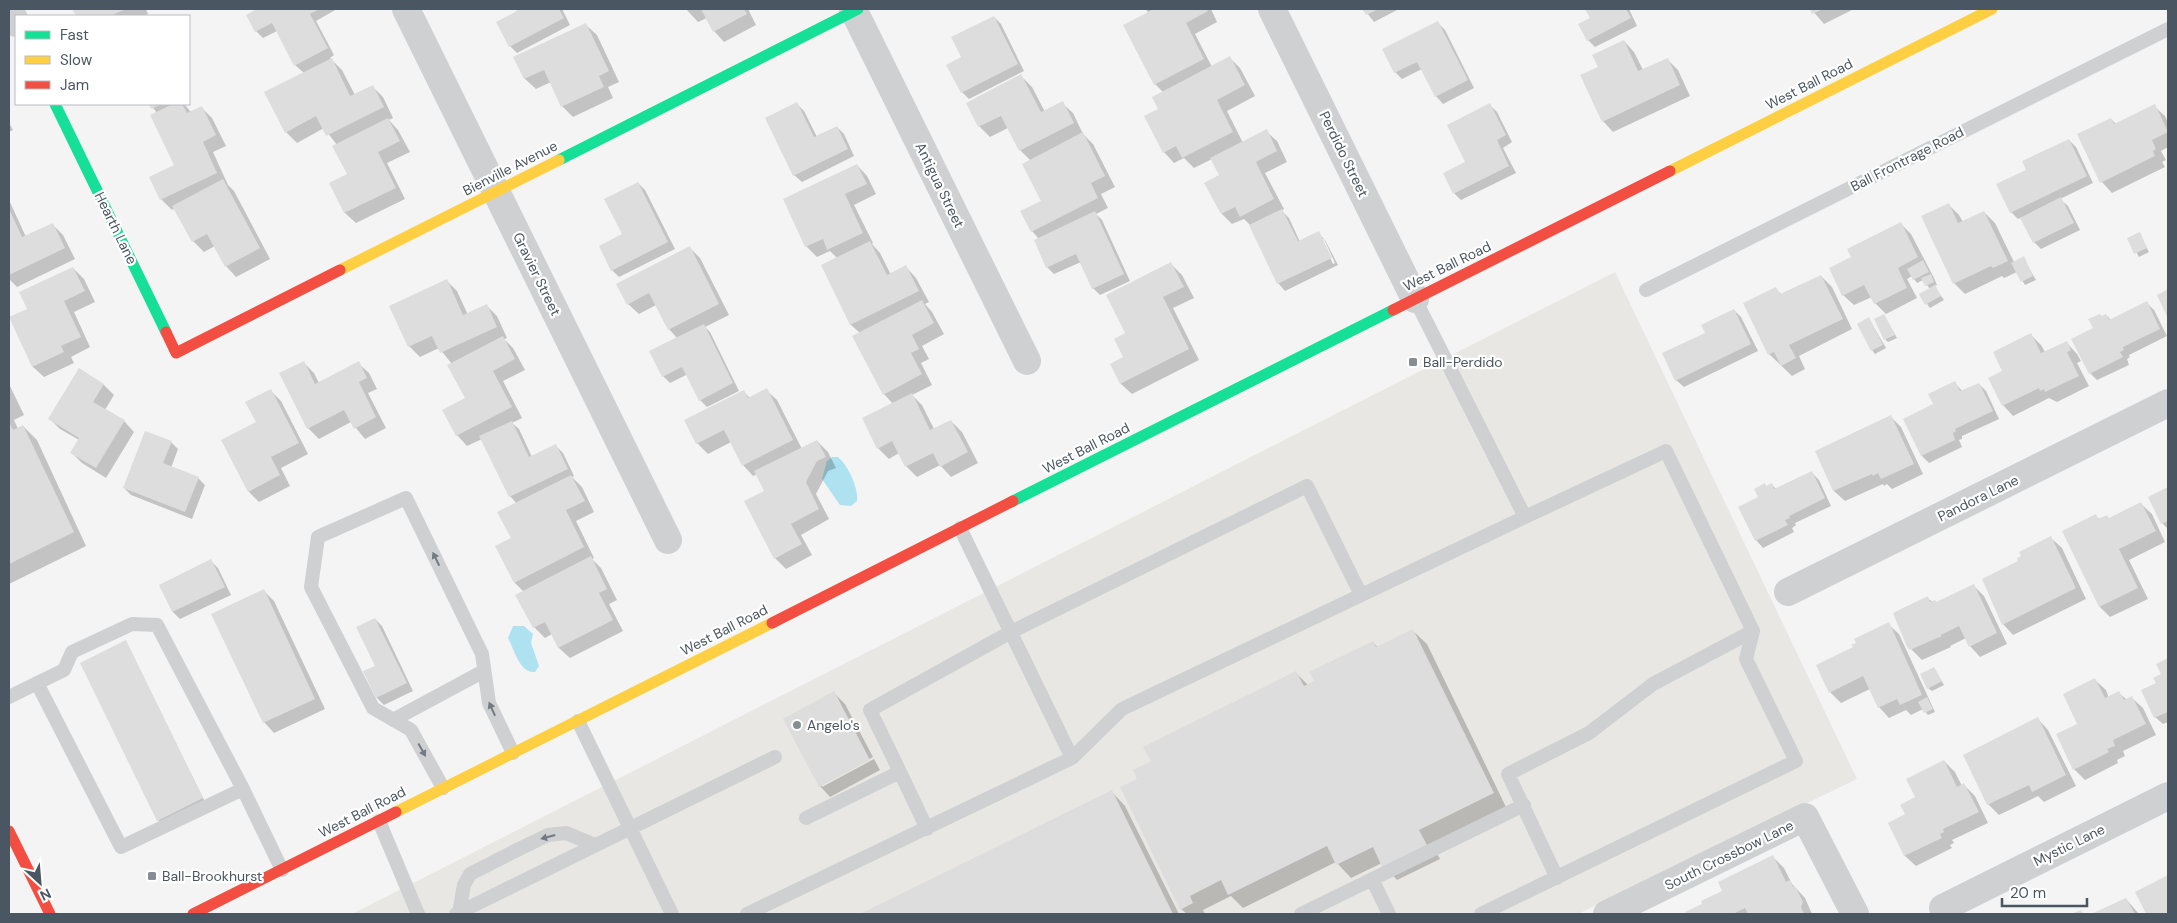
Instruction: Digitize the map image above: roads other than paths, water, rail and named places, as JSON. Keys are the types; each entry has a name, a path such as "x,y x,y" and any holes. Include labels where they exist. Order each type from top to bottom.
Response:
{"main road":[{"name":"Bienville Avenue","path":"176,353 854,9"},
{"name":"West Ball Road","path":"193,914 1992,9"},
{"name":"Hearth Lane","path":"56,105 176,353"},
{"path":"9,831 50,914"}],"street":[{"path":"10,9 15,21"},
{"name":"Gravier Street","path":"406,9 668,540"},
{"name":"Antigua Street","path":"854,9 1028,361"},
{"name":"Perdido Street","path":"1272,9 1415,299"},
{"name":"Pandora Lane","path":"1788,592 2168,403"},
{"name":"Mystic Lane","path":"1943,908 2168,796"},
{"name":"South Crossbow Lane","path":"1607,914 1806,817 1855,914"}],"lane":[{"name":"Ball Frontrage Road","path":"1646,290 2168,29"},
{"path":"1415,299 1525,517"},
{"path":"747,914 1072,758 1122,709 1666,451 1753,631 1746,659 1796,761 1480,914"},
{"path":"927,829 870,710 1011,632 1307,486 1361,595"},
{"path":"443,788 411,730 373,708 311,587 318,537 406,498 482,654 489,703 513,753"},
{"path":"960,528 1072,758"},
{"path":"9,697 64,670 72,652 80,648 132,624 157,625 243,789 282,870"},
{"path":"1557,878 1508,774 1589,733 1653,684 1753,631"},
{"path":"393,720 484,672"},
{"path":"37,683 121,847 243,789"},
{"path":"578,721 672,914"},
{"path":"458,914 630,827 775,757"},
{"path":"806,818 900,772"},
{"path":"1301,914 1524,806"},
{"path":"379,821 418,914"},
{"path":"458,914 464,885 470,874 548,835 566,833 594,845"},
{"path":"1372,879 1389,914"}],"water":[{"path":"832,457 838,457 841,460 854,483 857,501 851,506 840,505 822,479 827,461"},
{"path":"513,626 524,626 533,634 531,643 539,666 535,672 525,669 515,654 508,638"}],"place":[{"name":"Ball-Perdido","path":"1413,362"},
{"name":"Angelo's","path":"797,725"},
{"name":"Ball-Brookhurst","path":"152,876"}]}
